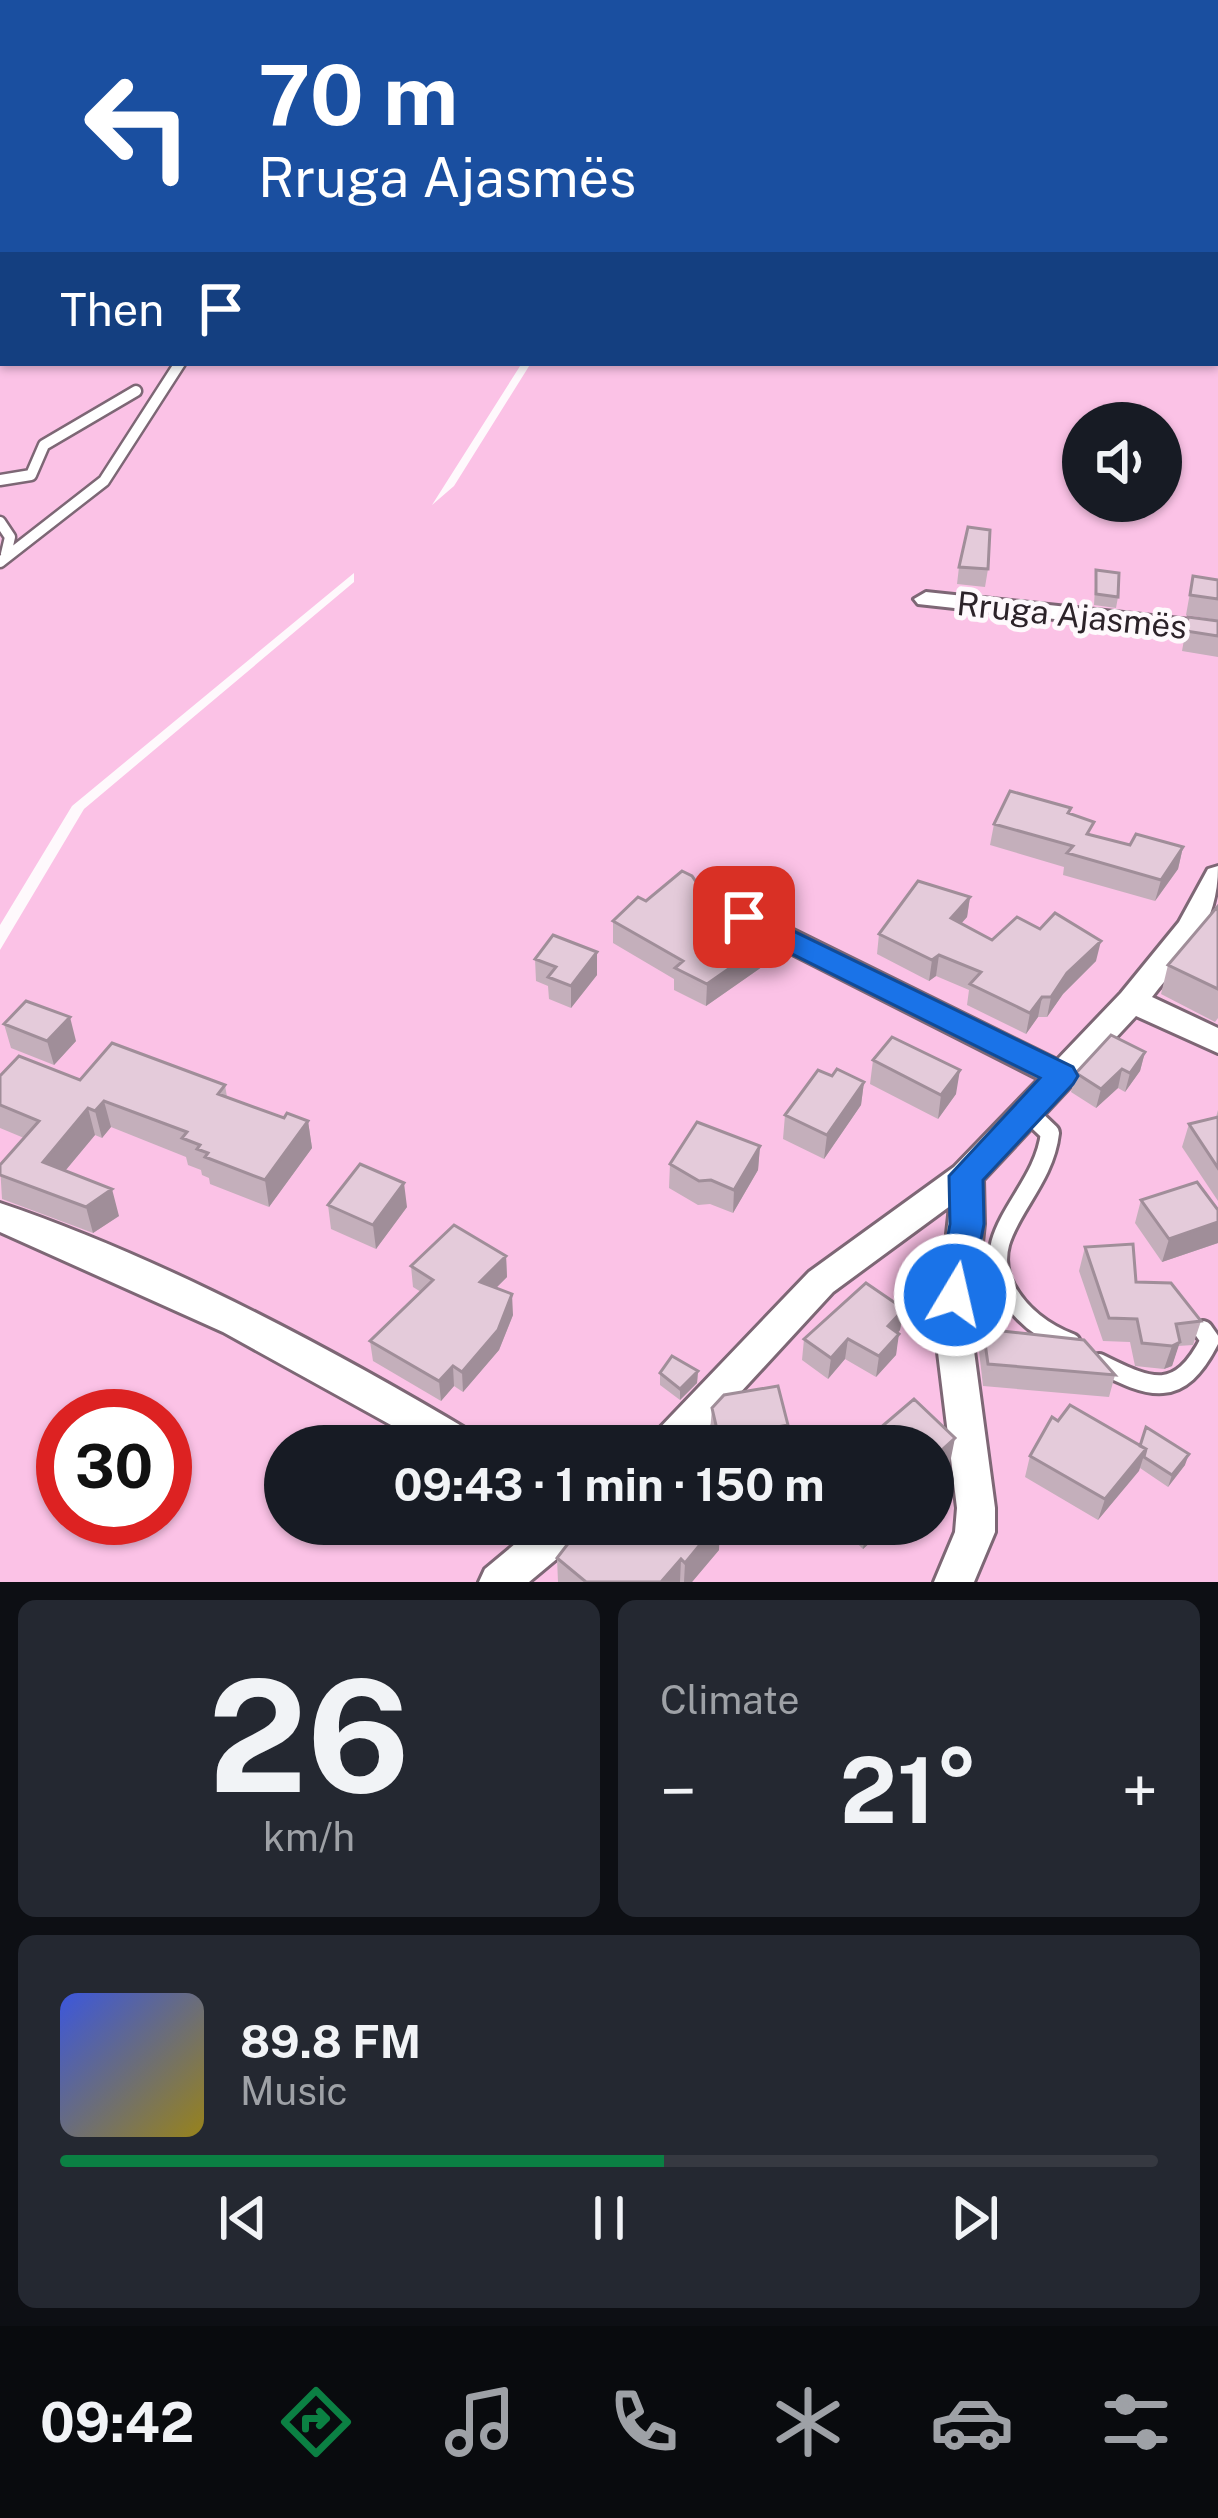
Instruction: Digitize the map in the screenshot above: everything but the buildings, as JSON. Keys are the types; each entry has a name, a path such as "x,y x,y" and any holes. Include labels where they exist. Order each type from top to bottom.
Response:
{"street":[{"name":"Rruga Ajasmës","path":"926,599 1218,630"},
{"path":"687,1425 821,1282 966,1176 1132,1001 1190,928 1218,876"},
{"path":"744,917 1062,1076"},
{"path":"1132,1001 1218,1040"},
{"path":"953,1582 975,1532 976,1508 954,1336 967,1224 966,1176"},
{"path":"0,1217 273,1337 426,1425"},
{"path":"499,1582 544,1545"}],"lane":[{"path":"3,558 107,478 178,366"},
{"path":"0,481 31,475 44,445 136,391"},
{"path":"0,523 10,537 3,558"},
{"path":"1027,1111 1050,1133 1051,1152 1031,1192 995,1243 994,1264 1018,1308 1043,1330 1082,1349 1112,1372 1160,1387 1174,1384 1208,1349 1210,1340 1202,1330"}],"shaded area":[{"path":"0,366 520,366 432,505 454,486 529,366 1218,366 1218,1582 0,1582 0,950 84,809 354,582 354,573 72,806 0,925"}],"route":[{"path":"744,917 1062,1076 966,1176 967,1224 955,1295"}]}
